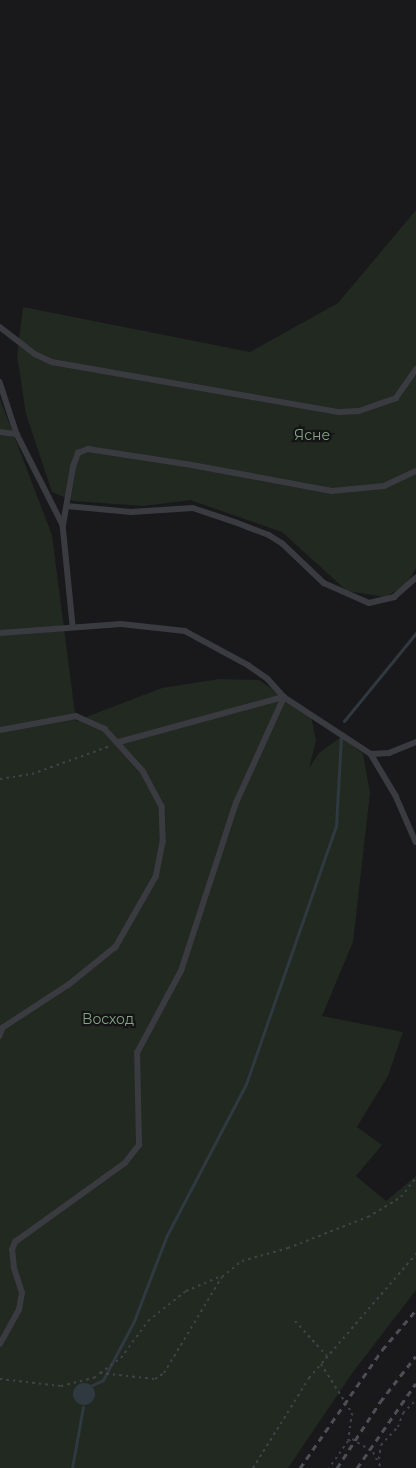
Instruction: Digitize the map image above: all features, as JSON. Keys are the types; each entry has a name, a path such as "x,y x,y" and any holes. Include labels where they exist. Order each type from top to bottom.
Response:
{"lane":[{"path":"0,327 35,354 52,362 340,412 358,410 396,398 416,369"},
{"path":"0,382 17,434 63,525"},
{"path":"0,432 17,434"},
{"path":"72,626 63,525 73,467 78,454 88,449 192,465 332,491 384,486 416,471"},
{"path":"67,506 130,512 193,508 269,535 282,543 324,583 369,603 394,597 416,578"},
{"path":"0,633 72,626 120,624 185,631 248,665 268,679 284,697 371,754 396,796 416,842"},
{"path":"119,742 284,697"},
{"path":"0,1344 19,1310 22,1293 14,1268 12,1250 15,1242 125,1164 139,1145 137,1053 181,971 236,802 284,697"},
{"path":"0,730 76,716 94,721 119,742 143,771 162,806 163,842 156,877 116,947 69,985 3,1028 0,1036"},
{"path":"371,754 389,753 416,742"}],"path":[{"path":"0,779 32,774 119,742"},
{"path":"0,1379 60,1386 94,1378 121,1358 148,1321 186,1291 224,1275 242,1261 288,1248 368,1217 401,1197 416,1178"},
{"path":"253,1468 327,1356 416,1254"},
{"path":"100,1373 155,1379 164,1373 224,1275"},
{"path":"295,1321 327,1356"},
{"path":"321,1364 352,1412 348,1441 329,1468"},
{"path":"381,1468 379,1459 381,1445 398,1427 403,1413 416,1400"},
{"path":"348,1441 352,1439 379,1459"}],"green space":[{"name":"Ясне","path":"416,210 416,568 407,584 385,597 347,591 282,532 190,500 144,506 73,501 52,492 26,414 17,355 23,307 250,352 338,303"},
{"name":"Восход","path":"0,399 52,535 76,721 162,688 219,679 259,680 311,716 316,741 309,768 319,753 341,737 363,754 370,793 353,942 322,1016 403,1032 388,1076 357,1127 382,1145 356,1176 386,1201 416,1176 416,1290 353,1372 288,1468 0,1468"}],"shaded area":[{"path":"84,1383 92,1386 95,1394 92,1402 84,1405 76,1402 73,1394 76,1386"}],"waterway":[{"path":"344,721 416,633"},
{"path":"92,1385 103,1380 134,1321 166,1237 246,1084 336,826 341,737"},
{"path":"72,1468 83,1407"}],"railway":[{"path":"300,1468 382,1350 416,1310"},
{"path":"337,1468 380,1402 416,1356"},
{"path":"357,1468 416,1383"}]}
